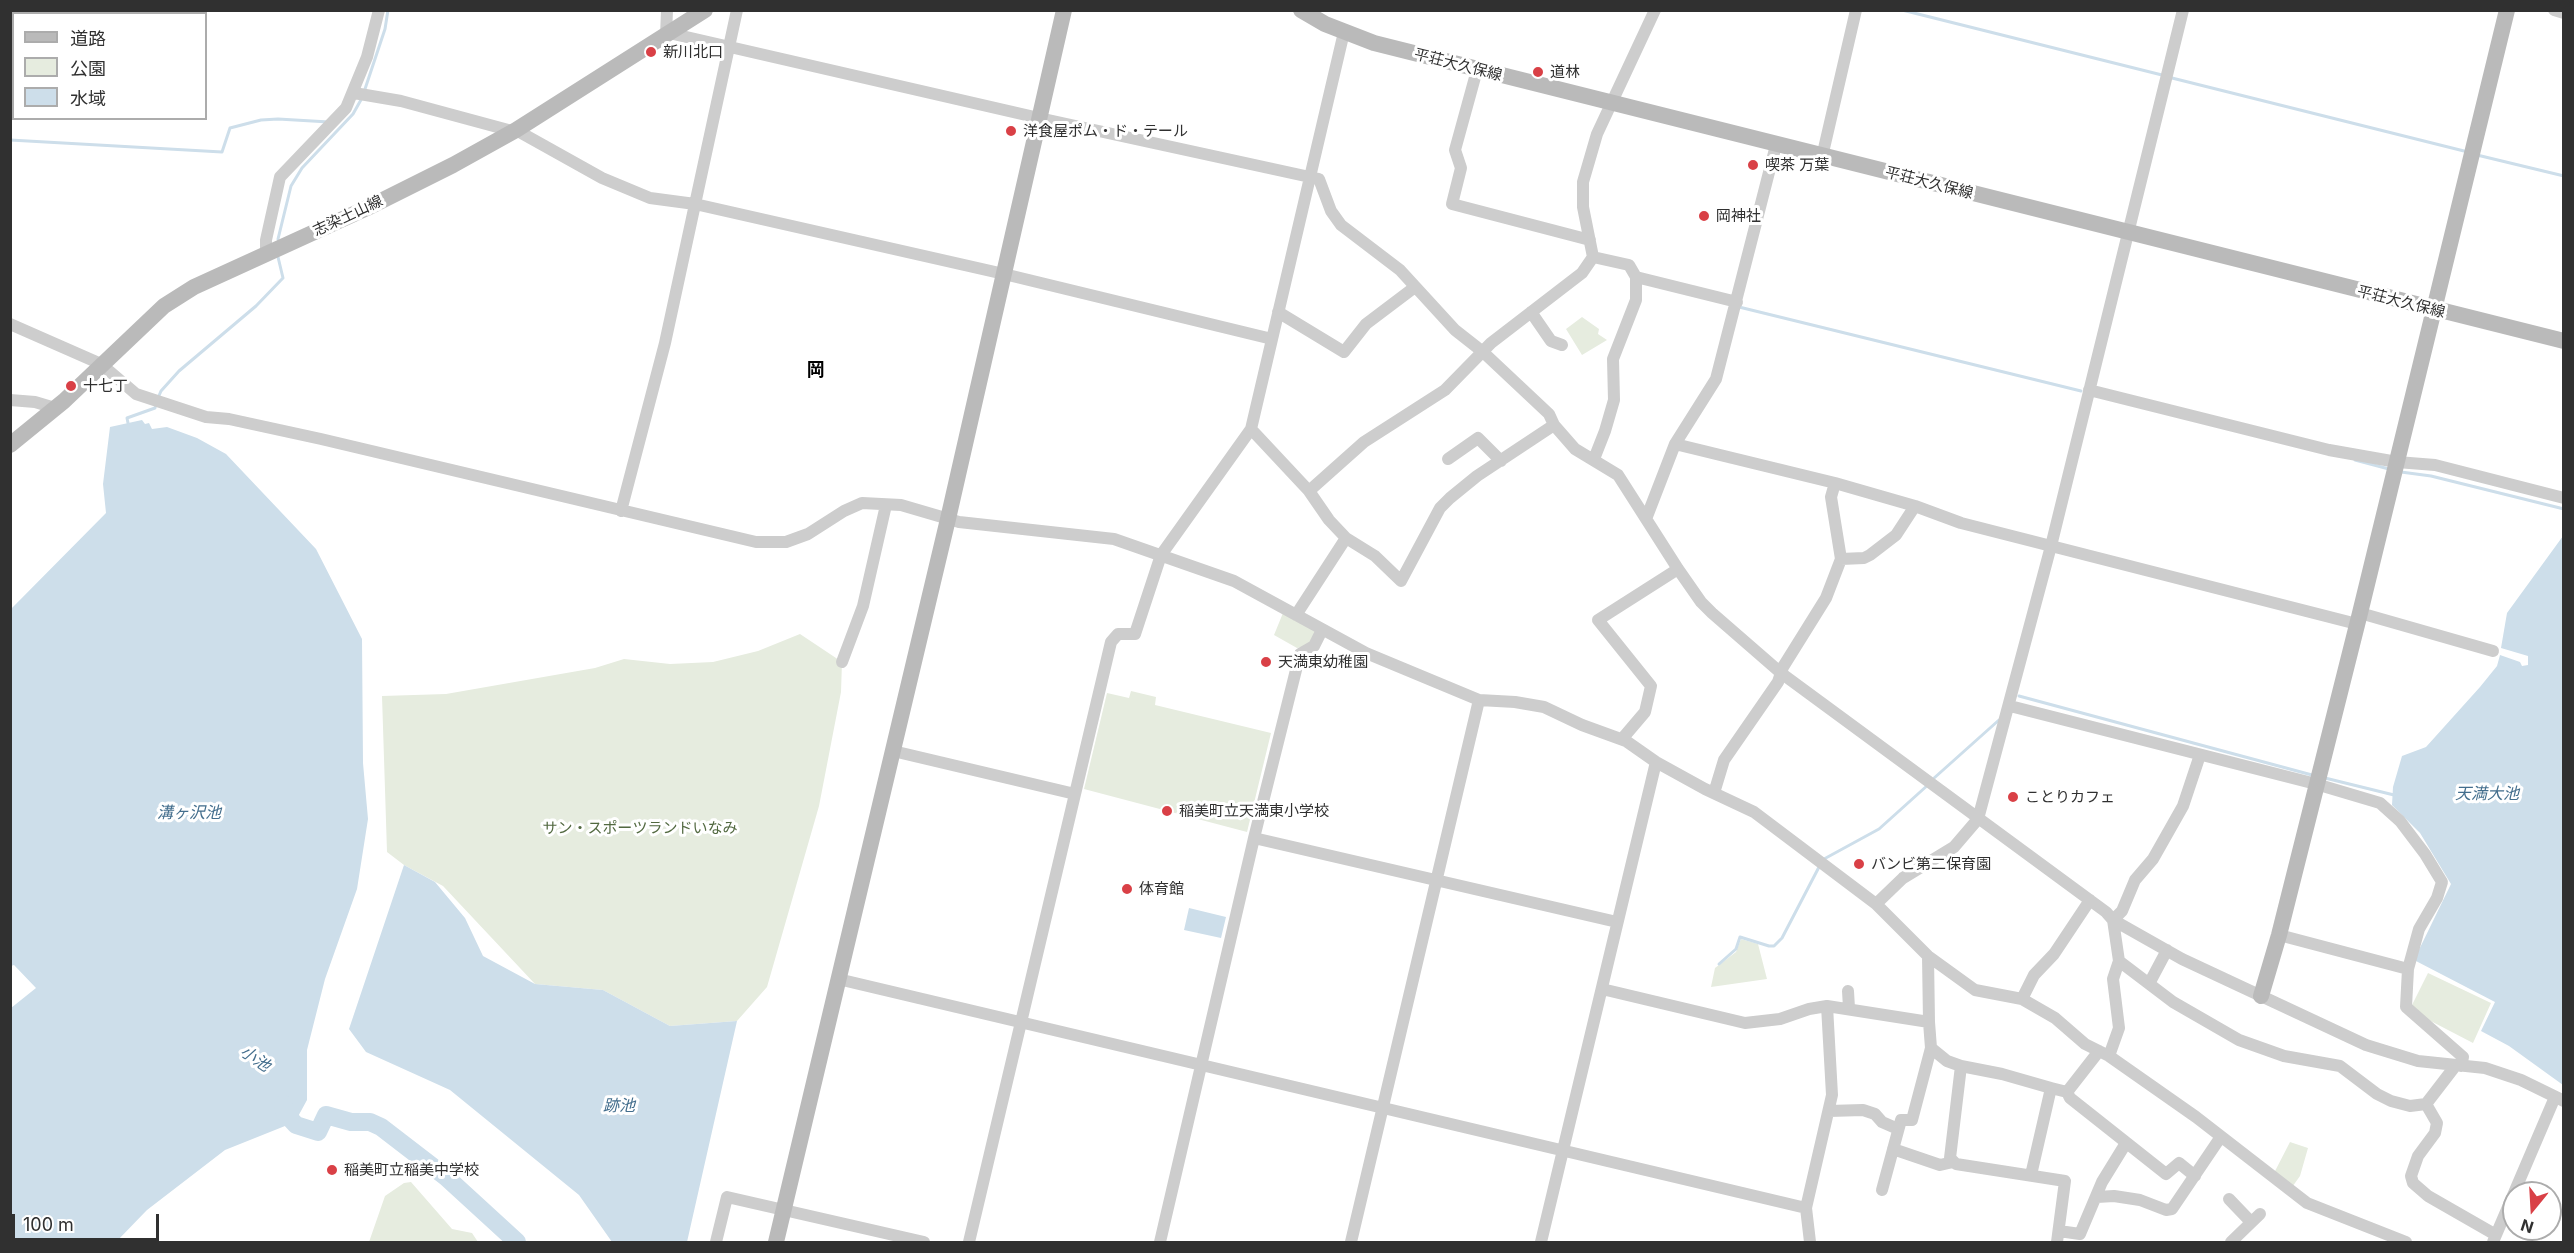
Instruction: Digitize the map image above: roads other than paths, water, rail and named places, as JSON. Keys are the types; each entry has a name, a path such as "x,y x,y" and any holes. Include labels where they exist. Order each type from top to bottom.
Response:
{"street":[{"path":"266,253 266,240 280,177 360,94 379,10"},
{"path":"667,10 668,34 1319,179 1331,211 1341,225 1400,270 1455,330 1483,352 1549,414 1554,425 1575,449 1618,475 1701,602 1781,673 2090,900 2113,920 2167,950 2260,996 2366,1045 2418,1061 2485,1068 2559,1099 2494,1239 2428,1196 2413,1183 2411,1176 2418,1156 2432,1138 2437,1123 2426,1104"},
{"name":"志染土山線","path":"10,445 55,408 164,306 194,287 367,208 453,165 514,130 705,10"},
{"path":"621,511 665,343 737,10"},
{"path":"776,1242 948,519 1064,10"},
{"name":"平荘大久保線","path":"1301,10 1344,32 1374,43 2564,342"},
{"path":"1309,491 1364,442 1445,390 1491,343 1582,273 1593,257 1582,207 1583,182 1597,134 1655,10"},
{"path":"1822,157 1856,10"},
{"path":"1876,904 1903,878 1954,847 1978,819 2051,546 2183,10"},
{"path":"2260,996 2278,935 2358,619 2507,10"},
{"path":"2554,10 2564,13"},
{"path":"969,1242 1111,642 1118,634 1135,634 1161,555 1251,429 1344,32"},
{"path":"1477,70 1455,150 1461,168 1452,204 1590,240"},
{"path":"360,94 401,101 514,130 602,178 650,198 694,204 1004,274 1272,339"},
{"path":"1646,519 1675,444 1716,380 1776,145"},
{"path":"1593,257 1629,265 1636,277 1636,300 1613,359 1614,400 1594,459"},
{"path":"1636,277 1737,302"},
{"path":"1278,312 1344,352 1366,324 1415,287"},
{"path":"1531,312 1551,341 1562,345"},
{"path":"10,324 101,364 136,394 206,417 229,419 321,439 756,542 786,542 808,534 844,511 862,503 901,505 948,519 1009,529 1114,539 1234,581 1366,652 1479,700 1544,706 1582,725 1622,739 1656,762 1754,812 1876,904 1928,956 1975,990 2022,999 2055,1018 2085,1044 2104,1054 2196,1117 2220,1138 2307,1203 2406,1242"},
{"path":"2089,390 2328,450 2397,462 2434,465 2564,498"},
{"path":"10,400 35,402 55,408"},
{"path":"1251,429 1309,491 1329,520 1346,538 1375,556 1401,581 1440,508 1477,477 1554,425"},
{"path":"1448,459 1478,438 1501,461"},
{"path":"1675,444 1835,483 1915,506 1960,523 2493,651"},
{"path":"1714,793 1724,760 1778,682 1781,673 1826,598 1841,559 1831,497 1835,483"},
{"path":"842,662 863,606 886,505"},
{"path":"1841,559 1864,558 1870,555 1896,535 1915,506"},
{"path":"1296,615 1346,538"},
{"path":"1622,739 1645,712 1651,686 1598,620 1678,569"},
{"path":"1160,1242 1254,838 1300,654 1314,646 1322,630"},
{"path":"1351,1242 1479,700"},
{"path":"2010,706 2316,784 2379,803 2400,821 2425,854 2442,882 2437,898 2420,929 2408,969 2406,1007 2463,1057 2459,1065 2426,1104 2410,1106 2391,1101 2377,1094 2340,1066 2284,1056 2239,1040 2173,1002 2150,982 2119,961"},
{"path":"893,751 1075,794"},
{"path":"2113,920 2122,911 2135,880 2153,859 2183,806 2200,755"},
{"path":"1541,1242 1656,762"},
{"path":"1254,838 1617,922"},
{"path":"2022,999 2034,975 2054,954 2090,900"},
{"path":"2067,1092 2104,1054 2119,1028 2113,978 2119,961 2113,920"},
{"path":"2278,935 2408,969"},
{"path":"2150,982 2167,950"},
{"path":"1882,1190 1901,1120 1912,1120 1931,1048 1928,956"},
{"path":"838,979 1806,1208"},
{"path":"1602,989 1745,1023 1780,1019 1809,1009 1827,1006 1929,1022"},
{"path":"1848,991 1848,1008"},
{"path":"1810,1242 1806,1208 1833,1095 1827,1006"},
{"path":"1931,1048 1947,1061 1961,1066 2002,1074 2067,1092"},
{"path":"1953,1162 1950,1158 1961,1066"},
{"path":"2031,1175 2050,1088"},
{"path":"2067,1092 2070,1098 2166,1174 2179,1163 2195,1176"},
{"path":"1829,1111 1863,1110 1875,1114 1882,1122 1898,1129"},
{"path":"2097,1197 2114,1196 2140,1200 2166,1210 2172,1209 2220,1138"},
{"path":"1893,1149 1940,1165 1953,1162 2065,1181 2058,1237 2080,1234 2102,1182 2126,1143"},
{"path":"716,1242 727,1197 924,1242"},
{"path":"2229,1199 2256,1218 2231,1242"}],"water":[{"name":"溝ヶ沢池","path":"142,420 145,424 149,423 152,429 167,427 197,438 226,454 316,549 362,639 363,763 368,819 357,889 325,979 307,1050 307,1100 295,1122 225,1150 147,1210 116,1242 11,1242 11,1008 36,988 14,965 11,966 11,609 106,513 103,484 110,427"},
{"name":"天満大池","path":"2563,536 2563,1085 2509,1046 2481,1031 2495,1002 2414,960 2451,884 2420,833 2392,805 2393,787 2402,756 2426,747 2497,666 2500,655 2520,662 2522,666 2528,665 2528,656 2501,648 2507,613"},
{"name":"跡池","path":"404,865 435,882 465,918 483,956 535,984 603,990 670,1026 737,1021 687,1242 612,1242 579,1195 450,1090 366,1052 349,1029"},
{"path":"1189,908 1226,917 1221,938 1184,930"}],"waterway":[{"path":"364,92 385,29 388,10"},
{"path":"1902,10 2162,75"},
{"path":"2168,77 2468,152"},
{"path":"278,239 291,186 302,168 353,114 362,98"},
{"path":"10,140 222,152 230,128 261,120 329,122"},
{"path":"2477,155 2564,176"},
{"path":"158,398 161,391 179,371 256,306 283,278 278,257"},
{"path":"1739,307 2081,391"},
{"path":"128,423 127,418 155,408 156,404"},
{"path":"2355,460 2389,469"},
{"path":"2401,472 2431,476 2564,509"},
{"path":"2019,696 2312,775"},
{"path":"1933,779 1999,720"},
{"path":"2325,778 2394,795"},
{"path":"1824,859 1879,829 1929,784"},
{"path":"1719,964 1736,949 1740,937 1774,946 1782,938 1819,867"},
{"name":"小池","path":"283,1104 285,1113 296,1125 318,1132 326,1115 351,1122 370,1122 381,1127 446,1177 517,1242"}],"place":[{"name":"新川北口","path":"651,52"},
{"name":"道林","path":"1538,72"},
{"name":"洋食屋ポム・ド・テール","path":"1011,131"},
{"name":"喫茶 万葉","path":"1753,165"},
{"name":"岡神社","path":"1704,216"},
{"name":"十七丁","path":"71,386"},
{"name":"天満東幼稚園","path":"1266,662"},
{"name":"ことりカフェ","path":"2013,797"},
{"name":"稲美町立天満東小学校","path":"1167,811"},
{"name":"バンビ第二保育園","path":"1859,864"},
{"name":"体育館","path":"1127,889"},
{"name":"稲美町立稲美中学校","path":"332,1170"}],"district":[{"name":"岡","path":"816,371"}],"park label":[{"name":"サン・スポーツランドいなみ","path":"640,828"}]}
